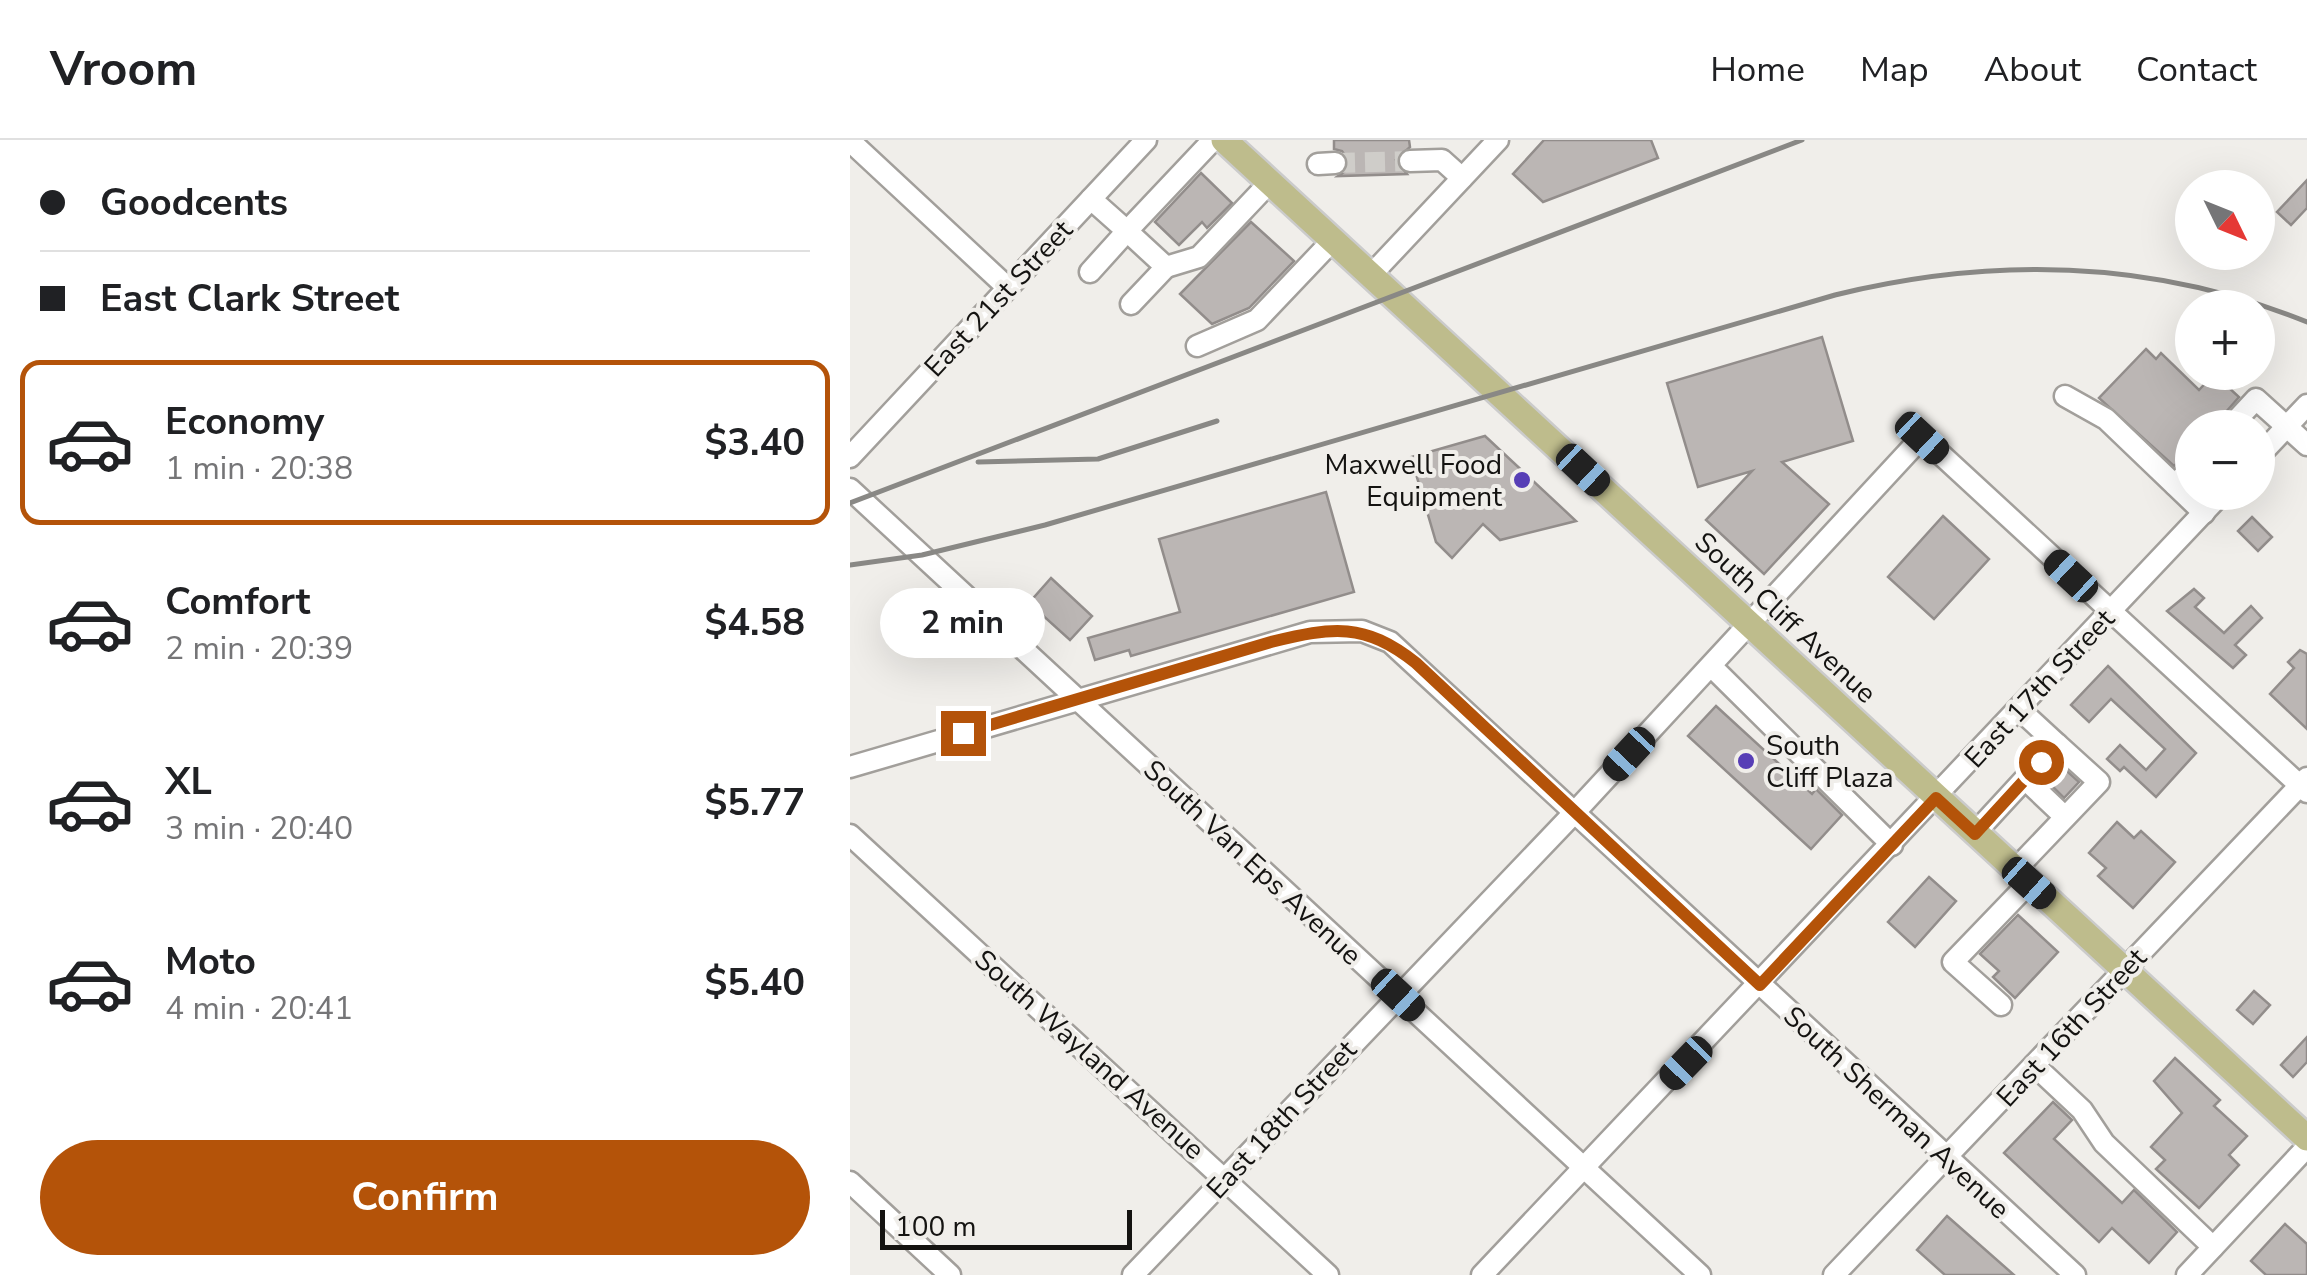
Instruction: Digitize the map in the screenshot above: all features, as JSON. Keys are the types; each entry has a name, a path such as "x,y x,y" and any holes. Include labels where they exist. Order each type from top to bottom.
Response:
{"main road":[{"name":"South Cliff Avenue","path":"1224,140 2307,1138"}],"street":[{"name":"East 21st Street","path":"850,456 1146,140"},
{"path":"1090,272 1212,140"},
{"path":"1371,275 1498,140"},
{"path":"850,141 1008,288"},
{"path":"1410,161 1441,150 1462,178"},
{"path":"1132,304 1166,267 1199,258 1270,182"},
{"path":"1091,199 1166,267"},
{"path":"1197,346 1257,320 1334,240"},
{"path":"2065,396 2106,419 2175,485"},
{"path":"2246,410 2256,399 2268,410"},
{"path":"2275,438 2307,405"},
{"path":"2275,416 2307,445"},
{"name":"East 18th Street","path":"1133,1275 1575,812 1922,438 2110,612"},
{"name":"South Van Eps Avenue","path":"850,490 1700,1275"},
{"path":"2201,510 2204,513"},
{"name":"East 17th Street","path":"1482,1275 2207,510"},
{"path":"2110,612 2305,785"},
{"name":"South Sherman Avenue","path":"1076,699 1290,637 1362,631 1390,642 2074,1275"},
{"path":"1711,666 1892,845"},
{"path":"850,767 1076,699"},
{"path":"2001,1005 1954,962 2065,818 2099,782 2019,709"},
{"path":"1975,834 2057,744"},
{"path":"2025,779 2065,818"},
{"name":"East 16th Street","path":"1834,1275 2305,785"},
{"name":"South Wayland Avenue","path":"850,835 1328,1275"},
{"path":"2034,1065 2082,1110 2104,1144 2213,1247"},
{"path":"2187,1275 2307,1146"},
{"path":"850,1182 950,1275"}],"building":[{"path":"1334,140 1409,140 1410,147 1396,160 1407,174 1338,176 1347,170 1349,161 1342,151 1334,149"},
{"path":"1544,140 1651,140 1658,158 1543,202 1513,174"},
{"path":"1201,173 1232,203 1207,228 1202,222 1179,245 1155,222"},
{"path":"2307,180 2307,208 2291,225 2277,212"},
{"path":"1251,222 1294,261 1249,308 1212,324 1180,294"},
{"path":"1822,337 1853,441 1782,462 1829,504 1764,574 1706,520 1752,471 1698,487 1667,383"},
{"path":"2146,349 2156,359 2161,353 2175,367 2175,390 2231,390 2239,397 2228,410 2175,410 2174,466 2099,398"},
{"path":"1485,436 1576,521 1500,540 1483,524 1452,558 1436,542 1411,457"},
{"path":"1326,492 1354,592 1131,656 1129,650 1095,660 1088,638 1180,612 1159,539"},
{"path":"1943,516 1989,559 1934,619 1888,577"},
{"path":"2252,517 2272,537 2258,551 2238,531"},
{"path":"1051,578 1092,616 1070,640 1029,603"},
{"path":"2194,589 2204,598 2195,607 2224,633 2251,606 2262,618 2235,645 2246,655 2233,668 2167,611"},
{"path":"2300,650 2307,654 2307,729 2270,694 2294,668 2288,662"},
{"path":"2108,666 2196,753 2156,797 2124,767 2120,771 2107,759 2120,745 2146,770 2165,749 2111,699 2089,722 2071,705"},
{"name":"South Cliff Plaza","path":"1716,706 1812,794 1816,789 1842,815 1811,849 1688,736"},
{"path":"2058,763 2079,782 2064,798 2044,778"},
{"path":"2117,822 2134,838 2141,831 2175,862 2133,908 2098,876 2106,868 2089,853"},
{"path":"1929,877 1956,901 1915,947 1888,922"},
{"path":"2018,915 2058,952 2015,998 1993,977 1999,971 1980,954"},
{"path":"2254,991 2270,1005 2253,1024 2237,1010"},
{"path":"2307,1037 2307,1062 2293,1077 2281,1065"},
{"path":"2175,1058 2220,1100 2214,1106 2247,1136 2229,1155 2239,1165 2199,1208 2156,1169 2165,1160 2151,1147 2182,1113 2154,1081"},
{"path":"2053,1102 2072,1120 2054,1139 2122,1203 2134,1190 2177,1232 2149,1263 2112,1228 2099,1242 2004,1153"},
{"path":"1947,1216 2014,1275 1945,1275 1917,1250"},
{"path":"2285,1224 2307,1244 2307,1275 2266,1275 2251,1261"}],"tunnel":[{"path":"1335,163 1410,161"}],"railway":[{"path":"850,503 1802,140"},
{"path":"850,565 922,555 1045,525 1835,295 1895,282 2014,270 2132,276 2249,301 2307,322"},
{"path":"978,462 1098,459 1217,421"}],"place":[{"name":"Maxwell Food Equipment","path":"1522,480"},
{"name":"South Cliff Plaza","path":"1746,761"}],"route":[{"path":"963,733 1310,632 1362,631 1390,642 1416,663 1760,985 1936,798 1975,834 2041,762"}]}
